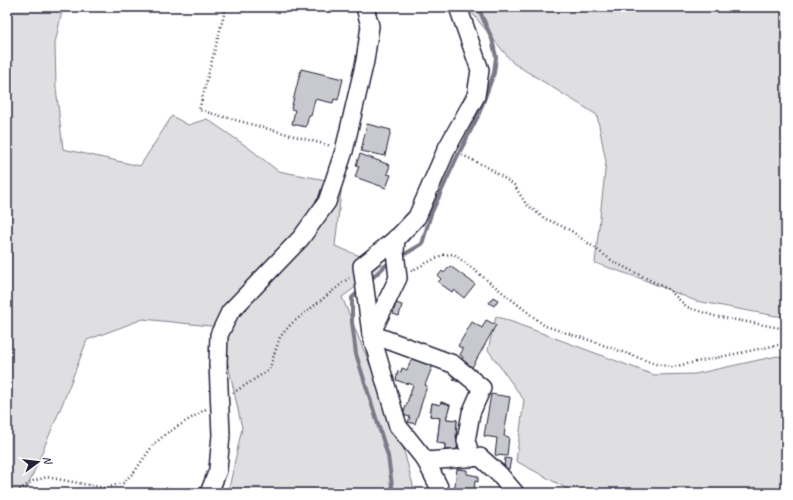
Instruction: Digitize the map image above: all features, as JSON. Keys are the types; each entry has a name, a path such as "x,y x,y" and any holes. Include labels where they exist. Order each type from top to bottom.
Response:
{"street":[{"path":"210,493 218,470 221,435 218,364 219,335 230,312 301,238 327,202 344,151 365,61 370,26 365,7"},
{"path":"440,493 426,461 398,426 371,334 363,269 396,245 417,217 447,148 476,96 480,70 458,7"},
{"path":"371,334 398,274 396,245"},
{"path":"371,334 453,364 482,388 470,414 466,441 472,458"},
{"path":"426,461 480,457 499,474 515,493"}],"path":[{"path":"226,7 199,110 344,151"},
{"path":"462,155 489,168 514,186 526,204 544,218 570,230 614,262 668,289 687,307 714,316 786,329"},
{"path":"398,274 442,256 454,254 545,326 656,364 666,366 672,367 778,345"},
{"path":"229,395 270,370 280,337 288,328 363,269"},
{"path":"17,493 33,481 47,477 104,488 123,483 135,471 153,445 167,433 208,408"}],"shaded area":[{"path":"7,7 63,7 55,43 56,87 63,149 140,166 172,116 188,125 207,119 249,148 278,171 342,183 335,246 385,266 342,297 402,443 415,493 228,493 242,428 220,327 143,319 87,340 64,400 25,493 7,493"},
{"path":"467,7 786,7 786,316 776,316 696,301 642,279 595,263 606,162 597,115 513,63"},
{"path":"496,316 654,375 695,374 777,356 786,358 786,493 575,493 516,461 524,400 488,350"}],"building":[{"path":"301,69 343,79 338,100 334,99 333,103 315,99 311,116 309,115 306,127 292,124 295,110 291,109"},
{"path":"367,124 391,130 385,156 361,151"},
{"path":"360,154 390,165 387,174 391,175 386,188 355,177 359,166 356,165"},
{"path":"450,266 475,284 464,298 454,290 452,292 438,282 441,279 438,276 442,271 444,273"},
{"path":"493,297 498,300 494,306 489,303"},
{"path":"396,303 402,305 399,316 393,314"},
{"path":"486,320 496,325 470,371 459,365 463,357 460,355 463,349 458,346 472,322 482,328"},
{"path":"414,353 435,360 425,385 427,386 415,424 408,422 410,417 403,415 413,385 396,380 398,371 401,372 402,368 407,370"},
{"path":"454,376 461,379 459,382 453,380"},
{"path":"491,394 510,397 504,436 509,437 507,456 495,455 497,438 484,436"},
{"path":"441,402 450,405 446,419 457,420 456,439 458,440 458,455 452,454 452,450 445,450 445,444 437,443 440,418 430,416 432,403 440,405"},
{"path":"441,402 450,405 446,419 457,420 456,439 458,440 458,455 452,454 452,450 445,450 445,444 437,443 440,418 430,416 432,403 440,405"},
{"path":"505,458 511,459 509,469 504,468"},
{"path":"457,469 467,470 467,474 478,476 478,482 475,481 474,493 454,493"}],"waterway":[{"path":"400,257 422,244 431,214 457,157 478,116 494,73 496,57 492,39 478,7"},
{"path":"369,281 391,262"},
{"path":"360,290 352,298 352,322 356,354 388,456 393,493"}]}
